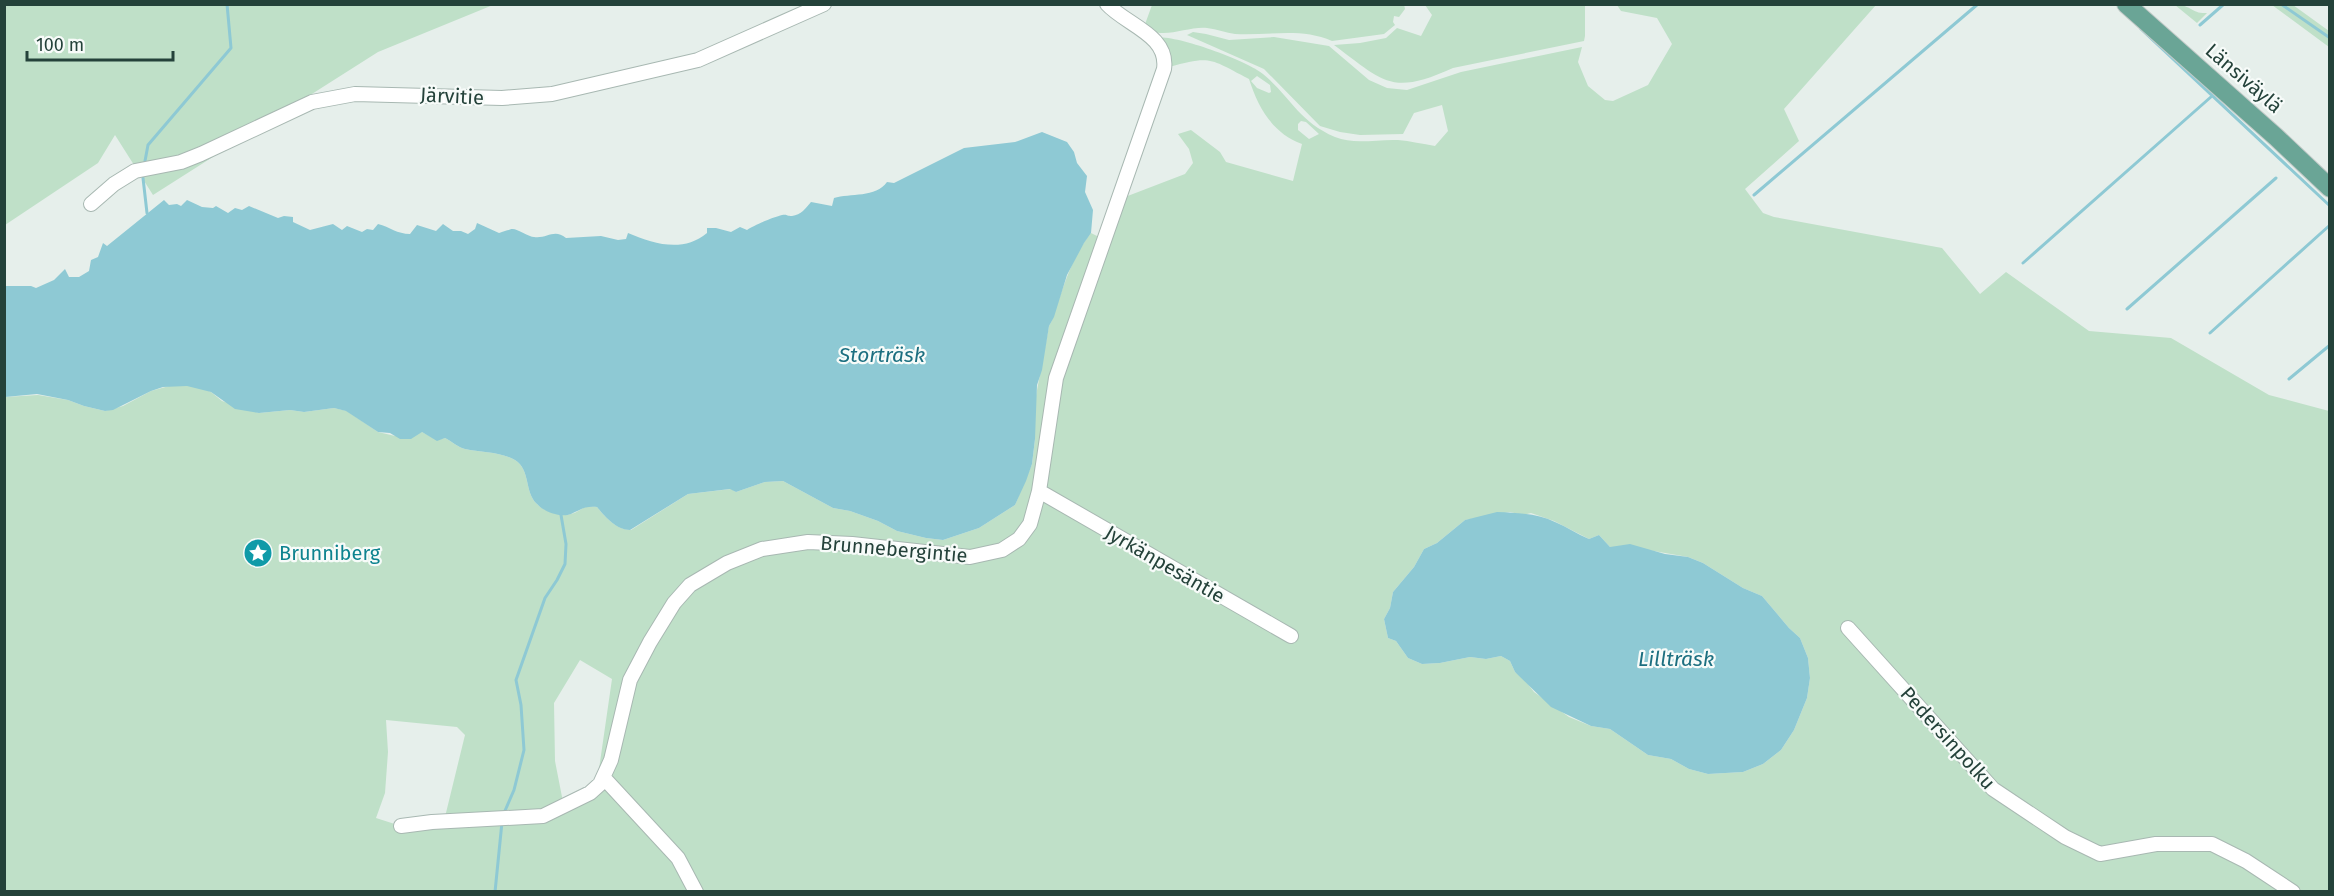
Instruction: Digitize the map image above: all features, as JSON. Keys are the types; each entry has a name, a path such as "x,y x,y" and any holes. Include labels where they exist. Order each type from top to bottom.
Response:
{"main road":[{"name":"Länsiväylä","path":"2126,4 2330,188"}],"street":[{"name":"Järvitie","path":"92,204 114,184 135,171 181,162 312,102 355,94 502,98 552,94 698,60 824,4"},
{"name":"Brunnebergintie","path":"401,826 432,822 543,816 582,799 604,778 611,760 630,680 674,603 695,580 727,563 762,549 823,542 963,556 993,553 1010,546 1025,532 1030,524 1040,491 1056,378 1164,69 1163,54 1150,36 1107,4"},
{"name":"Jyrkänpesäntie","path":"1040,491 1291,636"},
{"name":"Pedersinpolku","path":"1848,628 1993,789 2065,837 2100,854 2156,844 2212,844 2246,861 2293,891"},
{"path":"604,778 678,858 696,891"}],"green space":[{"path":"1404,4 1405,9 1399,17 1394,16 1395,25 1384,34 1332,41 1296,33 1235,34 1199,28 1159,33 1144,27 1152,5"},
{"path":"5,5 493,5 378,52 153,195 115,135 98,163 5,225"},
{"path":"1425,5 1585,5 1584,41 1453,68 1432,77 1401,83 1377,76 1334,45 1386,38 1397,28 1421,36 1432,15"},
{"path":"1617,5 1876,5 1784,109 1799,141 1745,189 1763,213 1774,217 1942,248 1980,294 2006,272 2089,331 2171,338 2269,395 2329,411 2329,891 5,892 5,397 38,395 68,400 105,411 123,406 151,391 187,381 211,392 222,401 259,413 290,410 304,412 334,408 347,411 378,432 395,436 422,432 437,440 445,438 463,448 509,457 520,464 533,499 544,509 567,515 585,507 597,507 621,528 631,530 688,494 731,489 736,492 765,482 783,481 833,508 850,511 878,521 897,531 943,540 979,528 1015,505 1032,464 1035,439 1035,401 1049,326 1071,267 1091,233 1099,237 1112,202 1185,174 1193,163 1189,149 1178,134 1191,130 1220,152 1226,162 1293,181 1302,144 1274,126 1262,109 1249,79 1210,61 1194,61 1169,67 1156,38 1194,44 1255,69 1273,83 1303,116 1335,137 1358,141 1398,140 1435,146 1448,131 1442,105 1414,113 1403,134 1360,135 1340,132 1320,126 1264,69 1187,35 1193,32 1229,40 1274,37 1329,46 1369,80 1387,88 1407,90 1461,72 1582,47 1578,62 1588,86 1605,100 1613,101 1648,85 1672,44 1657,18 1621,11","holes":["1257,76 1270,85 1271,92 1257,88 1251,81","1301,121 1306,122 1319,134 1309,139 1298,130 1298,124","1510,512 1523,515 1531,513 1554,521 1589,539 1599,535 1610,547 1648,550 1688,557 1762,596 1800,638 1808,658 1810,678 1807,698 1794,730 1781,750 1763,764 1743,772 1708,774 1689,769 1671,759 1648,755 1610,729 1591,726 1569,717 1534,692 1515,672 1510,661 1501,656 1486,659 1470,657 1422,664 1408,658 1396,641 1388,638 1384,619 1390,608 1393,592 1414,567 1424,549 1437,543 1465,520","580,660 612,679 598,776 582,799 563,802 555,761 554,703","386,720 457,727 465,735 444,821 401,826 376,818 385,793 388,752"]},
{"path":"2175,5 2198,12 2207,13 2197,23"},
{"path":"2272,5 2293,5 2329,31 2329,47"}],"water":[{"name":"Storträsk","path":"1042,132 1067,142 1074,152 1077,163 1087,176 1085,192 1093,210 1091,233 1067,275 1049,326 1042,370 1037,385 1032,464 1015,505 979,528 943,540 897,531 878,521 850,511 833,508 783,481 765,482 736,492 730,489 688,494 630,530 620,528 597,507 586,507 567,515 553,514 533,499 523,469 520,464 509,457 463,448 445,438 437,441 422,432 411,439 400,439 390,433 378,432 346,411 334,408 304,412 290,410 259,413 235,409 211,392 187,386 163,387 113,410 105,411 37,394 5,397 5,286 36,288 54,280 65,269 69,277 79,277 89,271 91,260 98,257 103,243 107,246 164,200 169,205 181,206 187,200 202,207 216,206 228,213 235,208 242,210 249,206 278,218 293,217 293,222 310,230 333,224 342,230 347,226 362,232 367,229 373,230 378,224 410,234 417,225 436,231 443,224 453,231 468,234 475,229 477,223 499,233 514,229 534,237 558,234 566,238 601,236 618,240 626,239 628,233 658,243 678,245 698,239 707,233 707,228 731,232 740,227 747,230 778,216 798,214 811,202 832,206 834,198 876,191 887,182 894,183 964,148 1015,142"},
{"name":"Lillträsk","path":"1497,512 1527,514 1548,519 1589,539 1599,535 1610,547 1630,544 1665,554 1688,557 1762,596 1800,638 1808,658 1810,678 1807,698 1794,730 1781,750 1763,764 1743,772 1708,774 1689,769 1671,759 1648,755 1610,729 1591,726 1551,707 1515,672 1510,661 1501,656 1486,659 1470,657 1422,664 1408,658 1396,641 1388,638 1384,619 1390,608 1393,592 1414,567 1424,549 1437,543 1465,520"}],"waterway":[{"path":"145,161 148,145 231,48 227,4"},
{"path":"1754,195 1978,4"},
{"path":"2200,25 2224,4"},
{"path":"2281,4 2330,38"},
{"path":"2141,29 2330,206"},
{"path":"2023,263 2212,96"},
{"path":"143,178 147,213"},
{"path":"2127,309 2276,178"},
{"path":"2210,333 2330,225"},
{"path":"2289,379 2330,345"},
{"path":"504,813 514,790 524,750 521,705 516,680 545,598 565,564 566,544 561,515"},
{"path":"495,892 502,822"}],"place":[{"name":"Brunniberg","path":"258,553"}]}
